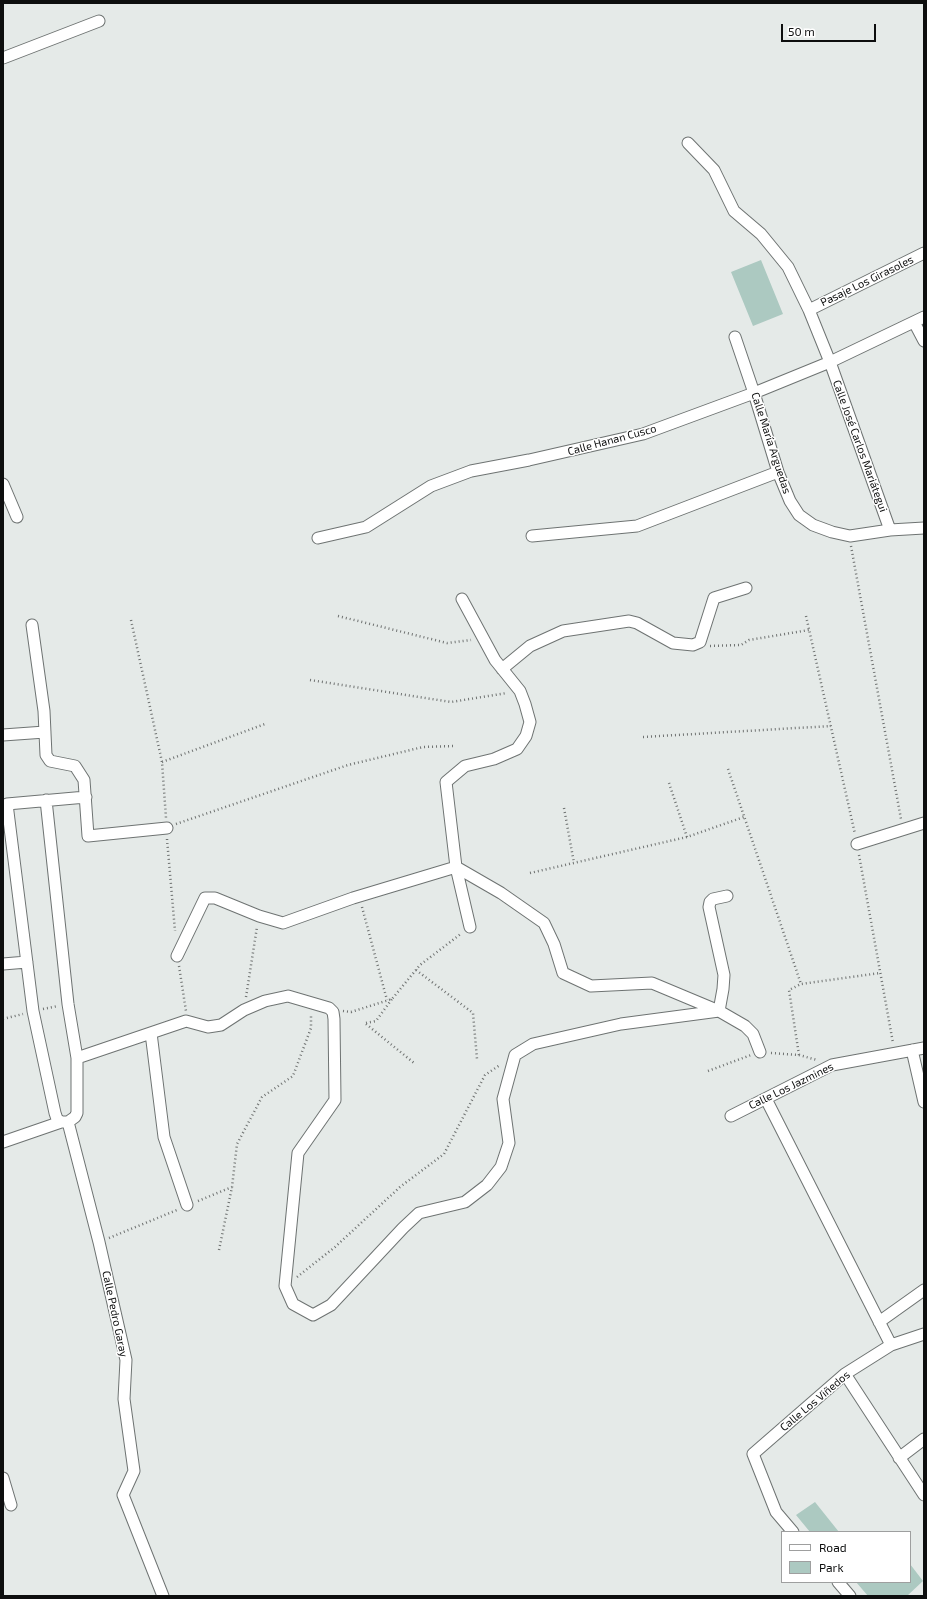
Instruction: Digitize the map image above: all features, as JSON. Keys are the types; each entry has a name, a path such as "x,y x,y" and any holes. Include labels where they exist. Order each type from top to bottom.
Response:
{"street":[{"path":"3,58 99,21"},
{"name":"Calle José Carlos Mariátegui","path":"688,143 714,170 734,211 761,234 788,266 809,310 830,362 890,530"},
{"name":"Pasaje Los Girasoles","path":"809,310 924,253"},
{"path":"919,320 924,341"},
{"name":"Calle Hanan Cusco","path":"318,538 366,527 431,486 471,471 529,460 642,434 830,362 919,320"},
{"name":"Calle María Arguedas","path":"735,337 754,392 778,472 790,501 799,515 813,525 832,532 850,536 890,530 924,528"},
{"path":"532,536 637,526 778,472"},
{"path":"3,484 17,517"},
{"path":"502,669 530,646 563,630 629,621 637,623 673,643 693,645 700,642 714,598 746,588"},
{"path":"462,599 495,660 520,691 526,704 530,722 526,736 517,749 494,759 465,766 446,782 456,867 470,927"},
{"path":"32,625 44,710 46,755 50,761 75,766 84,780 88,836 167,828"},
{"path":"3,735 45,732"},
{"path":"3,1142 65,1122 75,1117 77,1113 78,1058 68,1004 46,800 86,797"},
{"name":"Calle Pedro Garay","path":"46,800 7,804 33,1011 55,1113 58,1119 65,1122 99,1242 126,1360 124,1399 134,1471 123,1495 163,1596"},
{"path":"857,844 924,823"},
{"path":"177,956 205,898 215,898 259,916 283,923 359,897 456,867 502,893 544,923 554,944 563,973 591,986 652,983 719,1012 745,1026 753,1034 760,1052"},
{"path":"719,1012 724,975 709,906 710,902 727,896"},
{"path":"3,964 27,962"},
{"path":"78,1058 186,1021 208,1027 220,1025 244,1010 265,1001 288,996 329,1008 333,1012 335,1100 298,1153 286,1286 293,1304 313,1315 331,1305 402,1228 419,1213 465,1202 487,1185 502,1167 509,1143 503,1099 515,1055 533,1044 621,1024 719,1012"},
{"path":"150,1033 164,1137 187,1205"},
{"name":"Calle Los Jazmines","path":"731,1116 832,1064 924,1048"},
{"path":"912,1050 924,1102"},
{"path":"766,1099 891,1345"},
{"path":"879,1322 924,1290"},
{"name":"Calle Los Viñedos","path":"792,1531 776,1512 753,1454 845,1374 891,1345 924,1334"},
{"path":"845,1374 924,1495"},
{"path":"899,1458 924,1439"},
{"path":"3,1478 11,1505"},
{"path":"839,1583 850,1596"}],"path":[{"path":"850,536 902,830"},
{"path":"338,616 447,643 484,639"},
{"path":"708,646 741,645 749,640 809,630"},
{"path":"310,680 452,702 520,691"},
{"path":"162,762 265,724"},
{"path":"643,737 830,726"},
{"path":"167,828 348,765 423,747 455,746"},
{"path":"728,769 801,984"},
{"path":"669,783 687,837"},
{"path":"564,808 574,863"},
{"path":"530,873 687,837 744,817"},
{"path":"359,897 387,1000"},
{"path":"244,1010 259,916"},
{"path":"414,1063 366,1024 376,1021 420,965 470,927"},
{"path":"416,970 473,1013 477,1059"},
{"path":"799,1055 789,990 801,984 880,973"},
{"path":"351,1012 392,999"},
{"path":"219,1250 232,1187 237,1144 262,1098 293,1076 311,1028 310,1002"},
{"path":"286,1286 335,1246 400,1187 444,1154 485,1075 515,1055"},
{"path":"99,1242 232,1187"}],"green space":[{"path":"761,260 783,314 753,326 731,272"},
{"path":"815,1502 838,1531 809,1531 796,1515"},
{"path":"911,1565 923,1581 907,1596 868,1596 857,1583 911,1583"}]}
